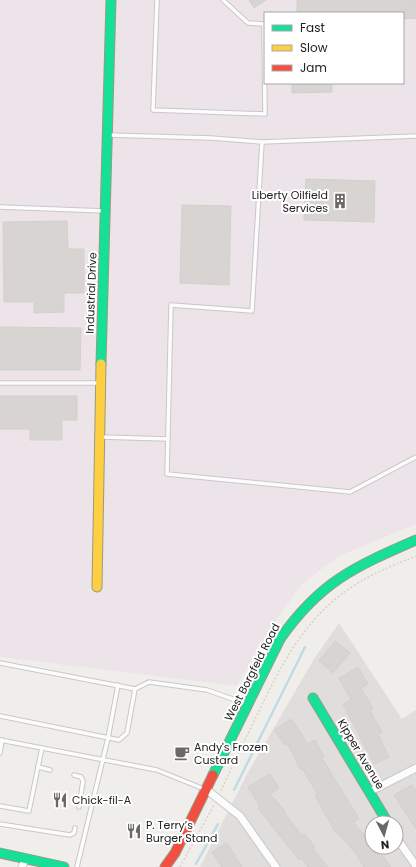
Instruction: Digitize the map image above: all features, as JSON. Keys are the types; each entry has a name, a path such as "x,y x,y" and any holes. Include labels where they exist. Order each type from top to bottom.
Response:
{"street":[{"name":"Industrial Drive","path":"97,587 101,437 100,384 112,0"},
{"name":"West Borgfeld Road","path":"165,867 175,853 207,790 280,639 303,608 328,584 355,566 416,540"},
{"name":"Kipper Avenue","path":"313,698 383,815"},
{"path":"369,792 416,768"},
{"path":"207,790 240,816 276,867"},
{"path":"404,849 416,866"},
{"path":"0,853 24,863 64,867"}],"lane":[{"path":"157,0 153,110 264,114 264,24 248,23 223,0"},
{"path":"108,135 211,138 262,142 416,136"},
{"path":"262,142 252,311 171,305 167,474 350,492 416,458"},
{"path":"0,207 106,211"},
{"path":"0,383 100,384"},
{"path":"101,437 168,439"},
{"path":"0,663 135,689 149,682 207,690 248,704"},
{"path":"77,867 108,738 118,686"},
{"path":"0,716 119,740 127,733 135,689"},
{"path":"0,754 1,740 157,770 207,790"},
{"path":"0,806 29,811 42,748"},
{"path":"38,767 50,770"},
{"path":"74,775 81,777 83,781 79,808"},
{"path":"0,824 70,835 74,833 75,828"}],"path":[{"path":"180,867 202,830 278,671 297,640 315,618 333,601 358,582 416,556"}],"shaded area":[{"path":"0,0 416,0 416,524 339,556 302,584 278,617 237,686 0,657"},
{"path":"339,623 402,719 416,710 416,867 200,867 247,774 314,659"}],"building":[{"path":"249,0 266,0 254,8"},
{"path":"297,0 416,0 416,18 404,19 404,12 297,12"},
{"path":"292,84 332,84 332,92 292,93"},
{"name":"Liberty Oilfield Services","path":"306,179 375,181 374,222 304,220"},
{"path":"182,205 231,206 229,285 180,283"},
{"path":"67,221 68,249 84,249 84,293 64,293 64,312 34,313 34,302 4,302 3,222"},
{"path":"0,327 81,328 80,370 0,370"},
{"path":"0,396 77,396 77,420 62,420 62,440 30,440 30,429 0,429"},
{"path":"335,641 350,653 333,673 319,661"},
{"path":"358,667 368,684 361,688 373,709 370,711 382,732 378,734 389,757 374,764 343,704 351,700 339,678"},
{"path":"291,719 308,744 315,740 324,757 322,758 359,819 353,822 364,835 364,855 382,855 391,867 364,867 357,855 337,832 336,833 315,796 318,795 302,768 300,769 288,744 286,746 274,730"},
{"path":"270,774 279,788 270,794 285,811 284,812 302,836 305,834 315,848 313,849 328,867 308,867 301,858 299,860 258,808 260,807 248,787"},
{"path":"412,785 416,791 416,829 394,795"},
{"path":"227,843 242,867 222,867 212,852"}],"waterway":[{"path":"234,790 305,647"},
{"path":"196,864 218,824"}],"traffic: fast":[{"path":"101,364 111,0"},
{"path":"213,775 280,639 295,619 309,603 340,578 356,568 416,540"},
{"path":"313,698 383,815"},
{"path":"0,853 64,867"}],"traffic: slow":[{"path":"97,587 101,364"}],"traffic: jam":[{"path":"165,867 175,853 213,775"}],"place":[{"name":"Liberty Oilfield Services","path":"340,201"},
{"name":"Andy's Frozen Custard","path":"182,753"},
{"name":"Chick-fil-A","path":"60,800"},
{"name":"P. Terry’s Burger Stand","path":"134,831"}]}
